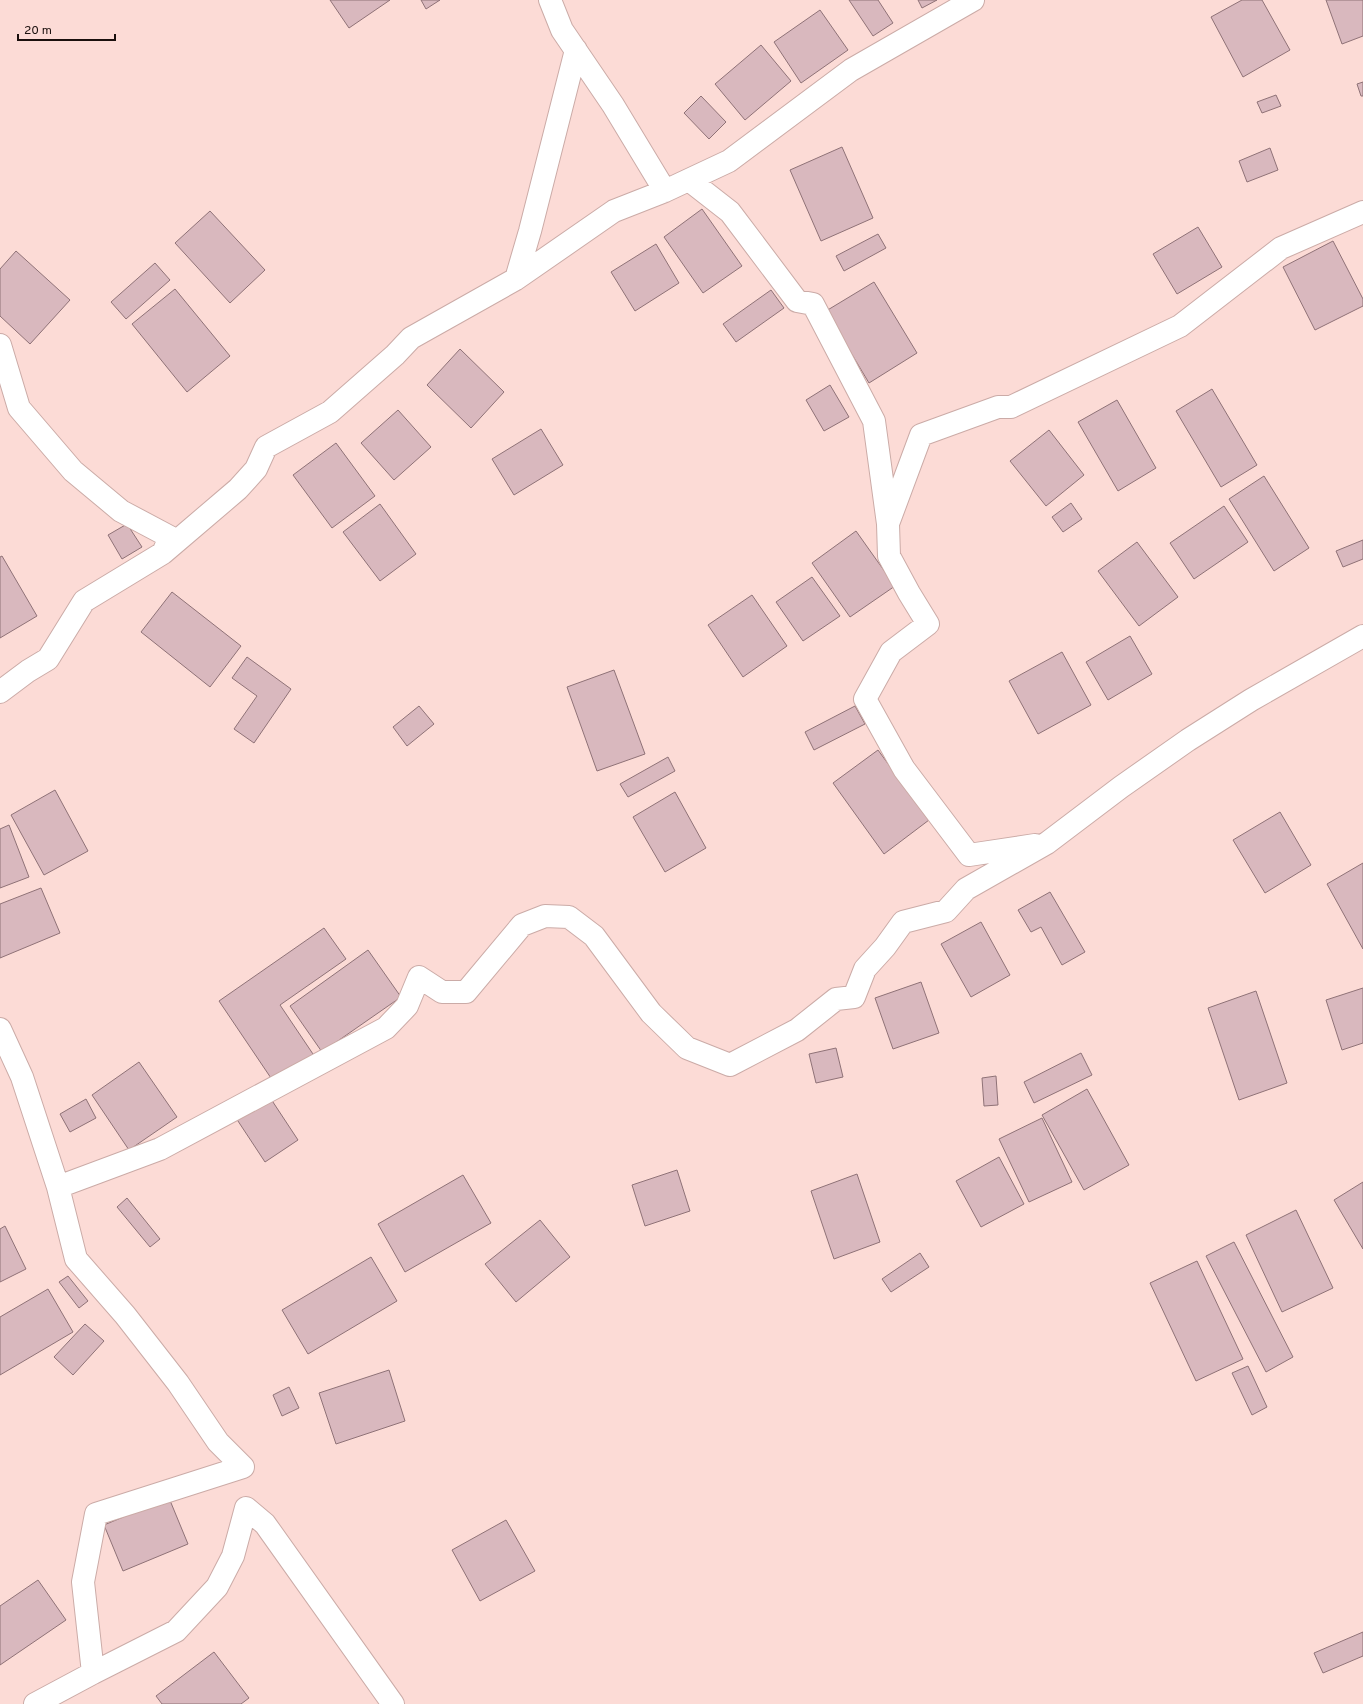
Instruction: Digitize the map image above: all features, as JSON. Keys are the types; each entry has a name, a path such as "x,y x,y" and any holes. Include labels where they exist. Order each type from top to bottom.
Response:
{"street":[{"path":"550,0 562,30 613,105 665,191"},
{"path":"0,692 28,671 48,659 84,601 163,553 238,489 256,469 266,447 330,412 395,355 411,338 516,279 614,211 665,191 728,161 851,70 973,0"},
{"path":"516,279 530,231 576,50"},
{"path":"689,180 730,212 797,301 813,304 874,421 888,524 889,556 909,594 928,624 891,652 865,699 904,769 969,855 1047,843"},
{"path":"888,524 921,435 998,407 1011,407 1180,326 1281,248 1363,212"},
{"path":"0,345 19,408 74,471 121,511 170,537 163,553"},
{"path":"58,1187 160,1149 386,1028 407,1006 419,977 442,992 466,992 522,925 545,916 569,917 594,936 651,1013 687,1048 730,1065 797,1030 836,999 854,997 865,969 885,947 902,922 946,911 966,889 1047,843 1121,787 1188,740 1251,700 1363,636"},
{"path":"0,1030 22,1077 58,1187 76,1259 125,1315 178,1382 218,1442 243,1467 96,1514 83,1582 93,1673"},
{"path":"35,1704 176,1631 217,1587 233,1556 246,1508 265,1524 393,1704"}],"building":[{"path":"330,0 390,0 349,28"},
{"path":"421,0 440,0 426,9"},
{"path":"849,0 878,0 893,23 873,36"},
{"path":"918,0 937,0 922,8"},
{"path":"1242,0 1262,0 1290,50 1243,77 1211,17"},
{"path":"1326,0 1363,0 1363,36 1342,44"},
{"path":"820,10 848,50 801,83 774,42"},
{"path":"761,45 791,81 745,120 715,84"},
{"path":"1363,82 1363,96 1361,96 1357,84"},
{"path":"1276,95 1281,106 1262,113 1257,102"},
{"path":"701,96 726,122 709,139 684,113"},
{"path":"842,147 873,218 821,241 790,170"},
{"path":"1270,148 1278,170 1247,182 1239,161"},
{"path":"702,209 742,266 703,293 664,237"},
{"path":"210,211 265,270 230,303 175,243"},
{"path":"1198,227 1222,267 1177,294 1153,254"},
{"path":"878,234 886,248 844,271 836,256"},
{"path":"1333,241 1363,299 1363,306 1315,330 1283,267"},
{"path":"656,244 679,283 635,311 611,272"},
{"path":"16,251 70,300 30,344 0,316 0,269"},
{"path":"155,263 170,280 126,319 111,302"},
{"path":"874,282 917,353 869,383 826,311"},
{"path":"175,289 230,356 187,392 132,324"},
{"path":"771,290 784,308 736,342 723,324"},
{"path":"460,349 504,392 471,428 427,385"},
{"path":"830,385 849,417 824,431 806,400"},
{"path":"1212,389 1257,465 1221,487 1176,411"},
{"path":"1117,400 1156,468 1118,491 1078,422"},
{"path":"398,410 431,447 394,480 361,443"},
{"path":"541,429 563,465 514,495 492,459"},
{"path":"1049,430 1084,475 1046,506 1010,461"},
{"path":"336,443 375,496 332,528 293,475"},
{"path":"1264,476 1309,548 1274,571 1229,499"},
{"path":"1071,503 1082,519 1063,532 1052,517"},
{"path":"380,504 416,554 380,581 343,532"},
{"path":"1224,506 1248,542 1194,579 1170,543"},
{"path":"127,524 142,547 122,559 108,535"},
{"path":"856,531 895,586 850,617 812,563"},
{"path":"1363,540 1363,559 1343,567 1336,551"},
{"path":"1137,542 1178,597 1139,626 1098,571"},
{"path":"2,556 37,616 0,638 0,557"},
{"path":"812,577 840,616 803,641 776,602"},
{"path":"172,592 241,646 210,687 141,632"},
{"path":"752,595 787,646 743,677 708,625"},
{"path":"1130,636 1152,674 1108,700 1086,662"},
{"path":"1062,652 1091,705 1038,734 1009,681"},
{"path":"247,657 291,689 254,743 234,729 257,696 232,678"},
{"path":"614,670 645,754 597,771 567,687"},
{"path":"419,706 434,724 407,746 393,727"},
{"path":"855,706 865,724 814,750 805,732"},
{"path":"878,750 929,820 884,854 833,783"},
{"path":"668,757 675,771 628,797 620,784"},
{"path":"55,790 88,851 44,875 11,815"},
{"path":"675,792 706,848 665,872 633,817"},
{"path":"1280,812 1311,865 1265,893 1233,840"},
{"path":"9,825 29,877 0,888 0,829"},
{"path":"1363,863 1363,949 1327,884"},
{"path":"41,888 60,933 0,958 0,904"},
{"path":"1050,892 1085,952 1062,965 1041,927 1031,932 1018,910"},
{"path":"981,922 1010,975 971,997 941,944"},
{"path":"324,928 346,959 280,1005 315,1057 275,1084 219,1001"},
{"path":"368,950 401,997 322,1052 290,1006"},
{"path":"921,982 939,1033 893,1049 875,998"},
{"path":"1363,988 1363,1043 1342,1050 1326,1000"},
{"path":"1256,991 1287,1083 1239,1100 1208,1008"},
{"path":"836,1048 843,1077 816,1083 809,1054"},
{"path":"1081,1053 1092,1075 1034,1103 1024,1082"},
{"path":"139,1062 177,1117 129,1150 92,1095"},
{"path":"996,1076 998,1105 984,1106 982,1078"},
{"path":"1087,1089 1129,1165 1084,1190 1042,1115"},
{"path":"267,1093 298,1140 265,1162 234,1115"},
{"path":"86,1099 96,1118 70,1132 60,1114"},
{"path":"1042,1118 1072,1182 1029,1202 999,1139"},
{"path":"999,1157 1024,1204 981,1227 956,1181"},
{"path":"677,1170 690,1211 645,1226 632,1185"},
{"path":"857,1174 880,1242 834,1259 811,1191"},
{"path":"463,1175 491,1223 405,1272 378,1224"},
{"path":"1363,1182 1363,1249 1334,1200"},
{"path":"127,1198 160,1239 150,1247 117,1207"},
{"path":"1296,1210 1333,1288 1282,1312 1246,1235"},
{"path":"540,1220 570,1257 516,1302 485,1264"},
{"path":"5,1226 26,1269 0,1282 0,1229"},
{"path":"1234,1242 1293,1357 1266,1372 1206,1256"},
{"path":"920,1253 929,1267 891,1292 882,1279"},
{"path":"371,1257 397,1301 308,1354 282,1310"},
{"path":"1197,1261 1243,1359 1196,1381 1150,1283"},
{"path":"68,1276 88,1301 79,1308 59,1282"},
{"path":"48,1289 73,1332 0,1375 0,1317"},
{"path":"85,1324 104,1341 73,1375 54,1357"},
{"path":"1248,1366 1267,1407 1252,1415 1232,1373"},
{"path":"389,1370 405,1421 336,1444 319,1393"},
{"path":"289,1387 299,1408 282,1416 273,1395"},
{"path":"169,1498 188,1544 123,1571 104,1525"},
{"path":"506,1520 535,1571 480,1601 452,1550"},
{"path":"38,1580 66,1620 0,1665 0,1606"},
{"path":"1363,1632 1363,1656 1323,1673 1314,1653"},
{"path":"214,1652 249,1698 241,1704 162,1704 156,1696"}]}
